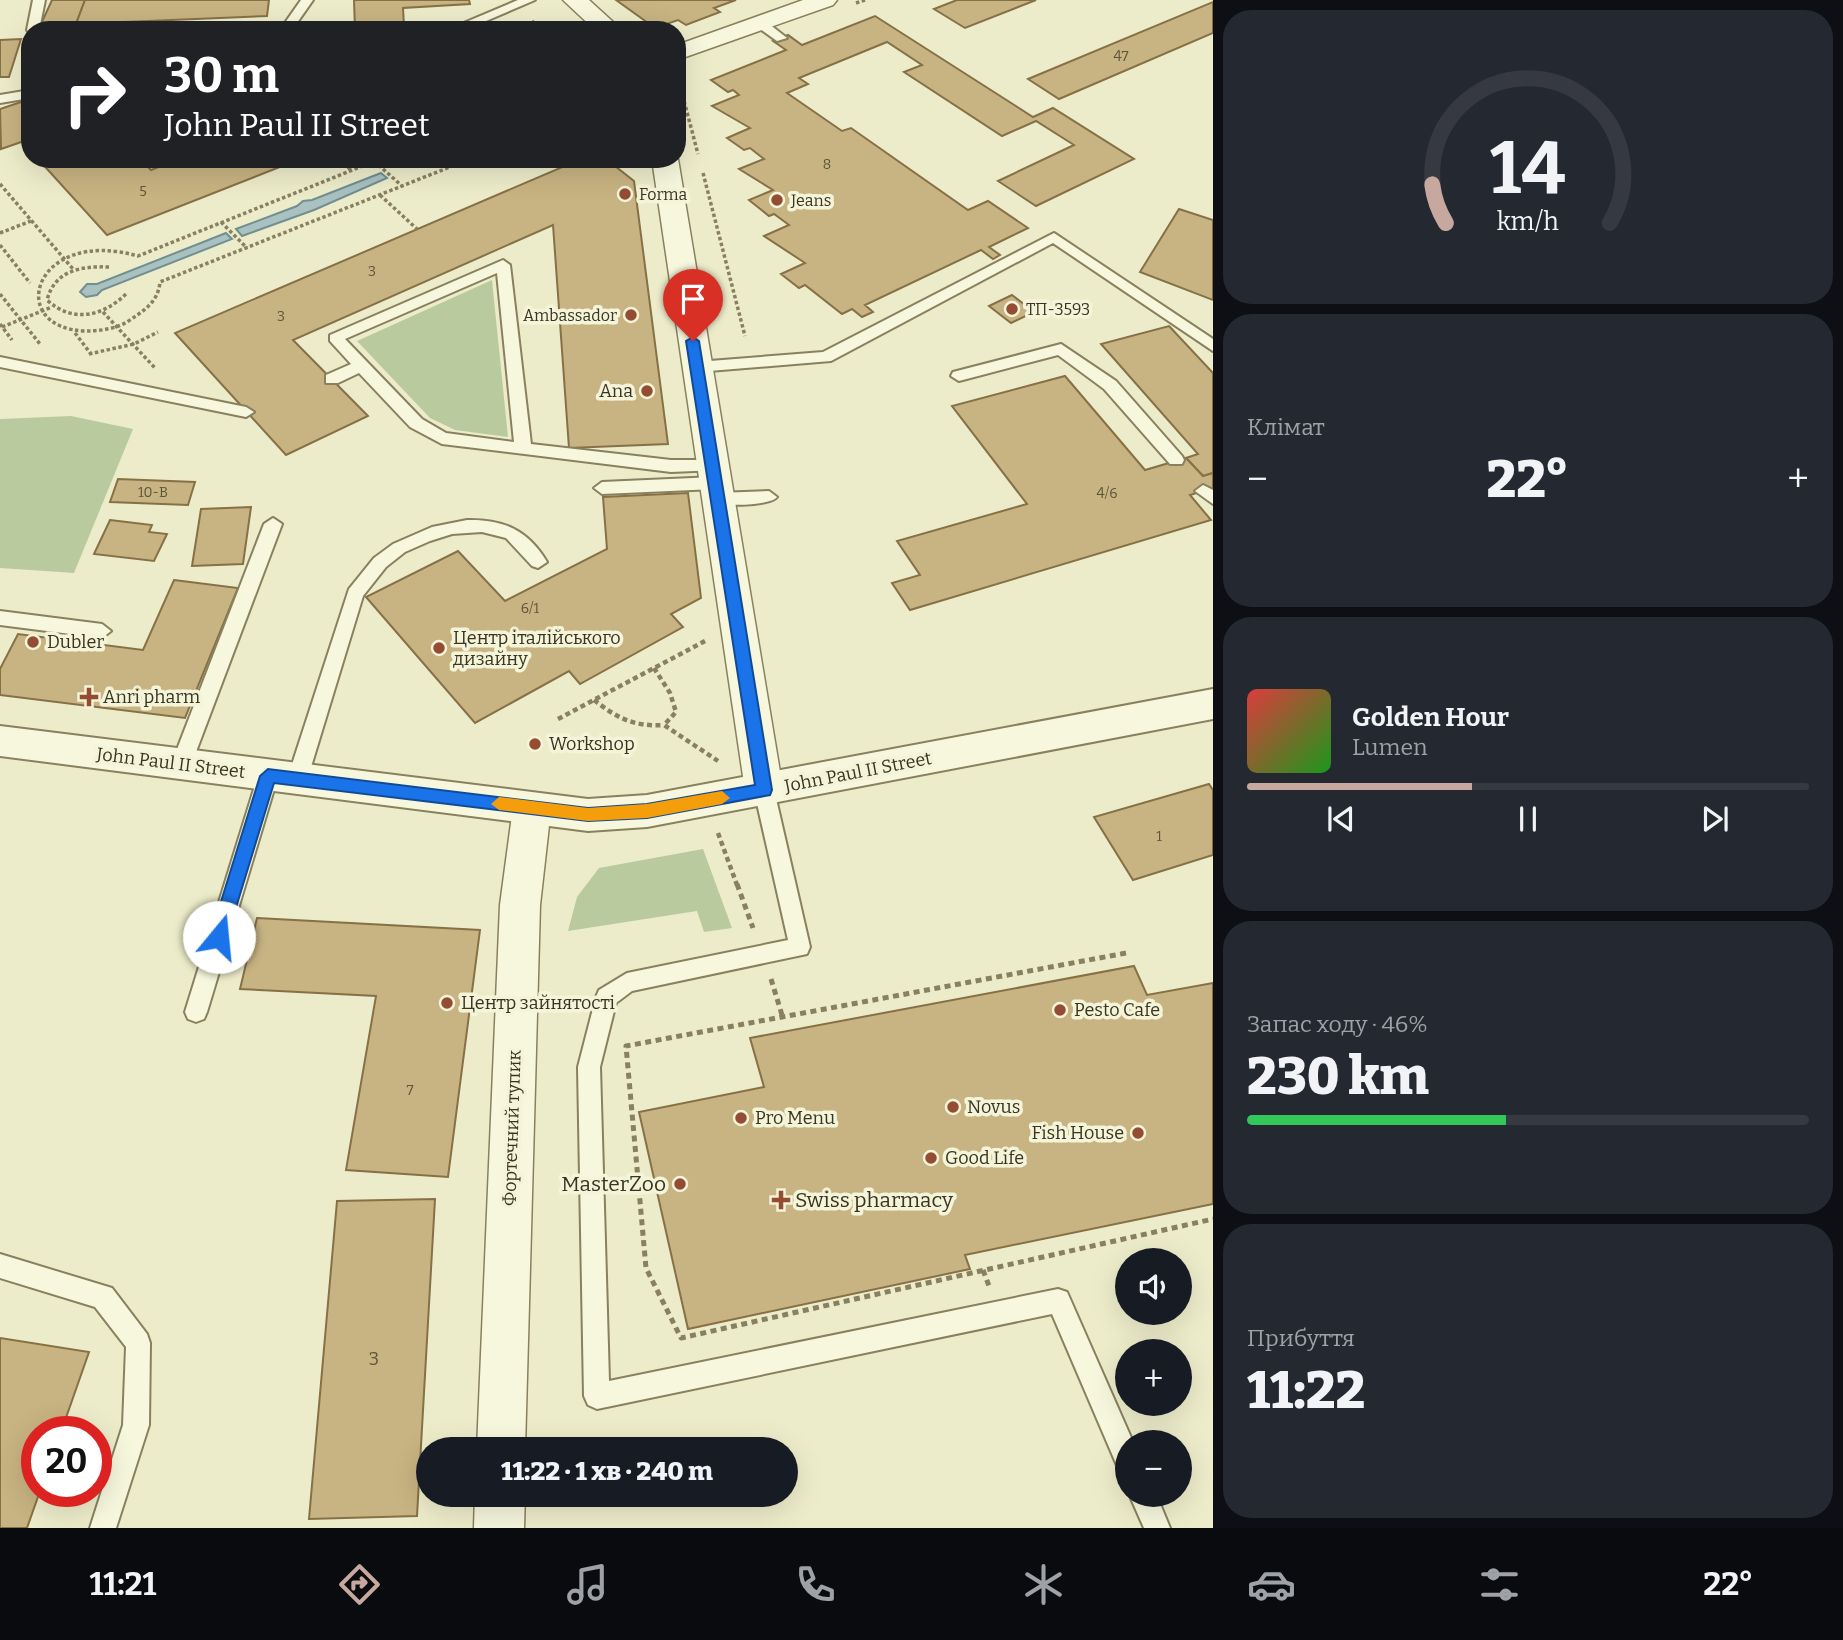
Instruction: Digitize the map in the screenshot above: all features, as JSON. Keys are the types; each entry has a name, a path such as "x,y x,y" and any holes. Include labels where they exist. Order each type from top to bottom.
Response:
{"street":[{"path":"575,0 600,21"},
{"path":"686,50 825,0"},
{"path":"666,168 764,790"},
{"name":"John Paul II Street","path":"0,741 588,815 647,811 1213,704"},
{"name":"Фортечний тупик","path":"501,1437 520,905 532,807"},
{"path":"499,1528 500,1507"}],"lane":[{"path":"35,21 39,0"},
{"path":"292,21 307,0"},
{"path":"476,21 528,0"},
{"path":"760,23 781,38"},
{"path":"0,99 21,96"},
{"path":"697,367 827,357 1054,237 1213,346"},
{"path":"523,449 503,265 335,338 416,423 442,438 523,449 671,466 715,483 769,498"},
{"path":"960,376 1060,349 1110,385 1176,460"},
{"path":"0,362 246,412"},
{"path":"332,379 362,365"},
{"path":"602,488 715,483"},
{"path":"181,765 273,524"},
{"path":"195,1012 355,594 372,571 398,548 436,533 478,525 510,531 538,562"},
{"path":"0,618 102,631"},
{"path":"764,790 800,947 627,983 607,997 589,1067 597,1396 1058,1301 1115,1432"},
{"path":"0,1266 103,1297 138,1343 136,1425 103,1528"},
{"path":"1148,1507 1157,1528"}],"path":[{"path":"686,109 745,336"},
{"path":"42,270 63,259 102,250 138,256 356,168"},
{"path":"382,168 402,186"},
{"path":"54,329 97,331 119,326 138,316 152,304 160,290 160,282 447,168"},
{"path":"0,184 73,269"},
{"path":"380,195 418,229"},
{"path":"0,233 31,221"},
{"path":"221,222 247,248"},
{"path":"0,245 30,283"},
{"path":"109,267 73,269 58,277 48,288 47,300 52,307 68,315 103,312 118,304 127,293"},
{"path":"28,290 36,277"},
{"path":"0,294 65,375"},
{"path":"2,327 52,307"},
{"path":"27,310 37,321"},
{"path":"103,312 119,326 181,398"},
{"path":"558,719 713,637"},
{"path":"594,700 615,716 640,728 663,725 676,712 670,693 654,668"},
{"path":"663,725 719,762"},
{"path":"718,833 782,1015"},
{"path":"1126,953 626,1046 646,1268 681,1338 1213,1219"}],"green space":[{"path":"492,280 508,437 455,430 430,418 357,341"},
{"path":"71,416 133,429 74,573 0,568 0,419"},
{"path":"703,849 732,928 704,932 697,911 568,931 577,897 599,868"}],"water":[{"path":"381,173 387,178 314,210 242,236 236,229 297,206 303,201"},
{"path":"226,233 232,239 102,290 97,295 86,297 80,292 87,284 97,284"}],"building":[{"path":"52,0 85,0 77,21 42,21"},
{"path":"85,0 269,0 267,16 77,21"},
{"path":"354,0 469,0 470,4 403,8 404,21 355,21"},
{"path":"616,0 736,0 714,8 720,12 686,25 686,21 678,20 645,21"},
{"path":"957,0 1036,0 965,28 934,9"},
{"path":"1213,2 1213,33 1059,99 1028,79"},
{"path":"875,16 1033,117 1053,108 1134,159 1036,206 998,181 1074,145 1036,121 1002,136 904,72 922,65 887,42 799,78 808,84 787,93 842,131 851,128 968,210 988,201 1028,228 989,247 1000,255 993,259 981,250 865,305 873,312 862,317 852,309 842,314 805,285 799,288 781,274 805,263 764,236 789,225 774,214 769,216 749,200 773,190 739,169 764,159 750,148 744,150 727,138 750,128 712,106 739,95 733,90 728,92 711,80 786,50 773,41 788,35 802,45"},
{"path":"21,39 9,77 0,77 0,40"},
{"path":"21,102 21,142 1,149 0,109"},
{"path":"46,168 277,168 107,235"},
{"path":"560,168 617,168 634,181 668,444 569,448 553,225 293,340 368,416 286,455 175,333"},
{"path":"1179,209 1213,220 1213,300 1140,272"},
{"name":"ТП-3593","path":"1012,295 1034,312 1011,323 989,306"},
{"path":"1169,326 1213,373 1213,473 1203,476 1186,458 1198,454 1101,344"},
{"path":"1065,376 1145,470 1186,458 1203,476 1213,473 1213,488 1190,495 1211,520 910,610 892,583 920,575 897,541 1027,504 952,406"},
{"path":"118,479 195,482 188,505 110,502"},
{"path":"688,493 701,598 671,614 683,627 580,684 569,671 475,723 366,597 458,551 505,601 607,549 603,497"},
{"path":"251,507 243,564 192,566 201,509"},
{"path":"110,520 152,525 149,532 167,534 154,561 94,554"},
{"path":"174,580 238,588 185,718 0,695 0,669 18,634 143,650"},
{"path":"1209,784 1213,790 1213,855 1133,880 1094,817"},
{"path":"257,918 480,930 448,1177 346,1170 376,996 240,989"},
{"name":"Good Life","path":"1134,966 1147,995 1213,983 1213,1204 965,1255 970,1269 688,1329 639,1112 764,1087 750,1038"},
{"path":"435,1199 421,1437 416,1437 417,1516 309,1519 337,1201"},
{"path":"0,1338 89,1352 67,1416 21,1416 21,1507 34,1507 27,1528 0,1528"}],"slow traffic":[{"path":"499,804 588,815 647,811 722,798"}],"place":[{"name":"Forma","path":"625,194"},
{"name":"Jeans","path":"777,200"},
{"name":"ТП-3593","path":"1012,309"},
{"name":"Ambassador","path":"631,315"},
{"name":"Ana","path":"647,391"},
{"name":"Dubler","path":"33,642"},
{"name":"Центр італійського дизайну","path":"439,648"},
{"name":"Anri pharm","path":"89,697"},
{"name":"Workshop","path":"535,744"},
{"name":"Центр зайнятості","path":"447,1003"},
{"name":"Pesto Cafe","path":"1060,1010"},
{"name":"Novus","path":"953,1107"},
{"name":"Pro Menu","path":"741,1118"},
{"name":"Fish House","path":"1138,1133"},
{"name":"Good Life","path":"931,1158"},
{"name":"MasterZoo","path":"680,1184"},
{"name":"Swiss pharmacy","path":"781,1200"}],"route":[{"path":"219,937 268,776 588,815 647,811 764,790 693,341"}]}
